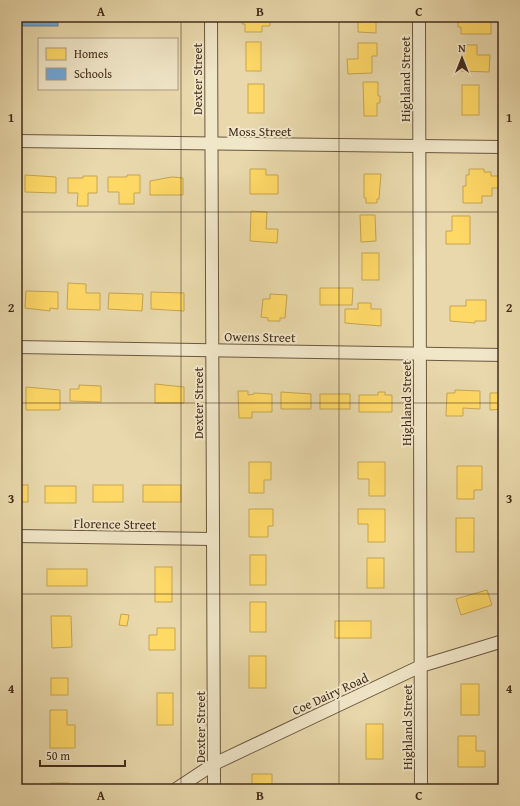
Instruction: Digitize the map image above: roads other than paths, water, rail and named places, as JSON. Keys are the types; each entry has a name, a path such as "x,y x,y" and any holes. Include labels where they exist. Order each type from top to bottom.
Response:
{"street":[{"name":"Dexter Street","path":"210,17 214,789"},
{"name":"Highland Street","path":"419,17 421,789"},
{"name":"Moss Street","path":"17,141 503,147"},
{"name":"Owens Street","path":"17,347 503,355"},
{"name":"Florence Street","path":"17,536 212,539"},
{"name":"Coe Dairy Road","path":"176,789 214,764 421,666 503,641"}]}
